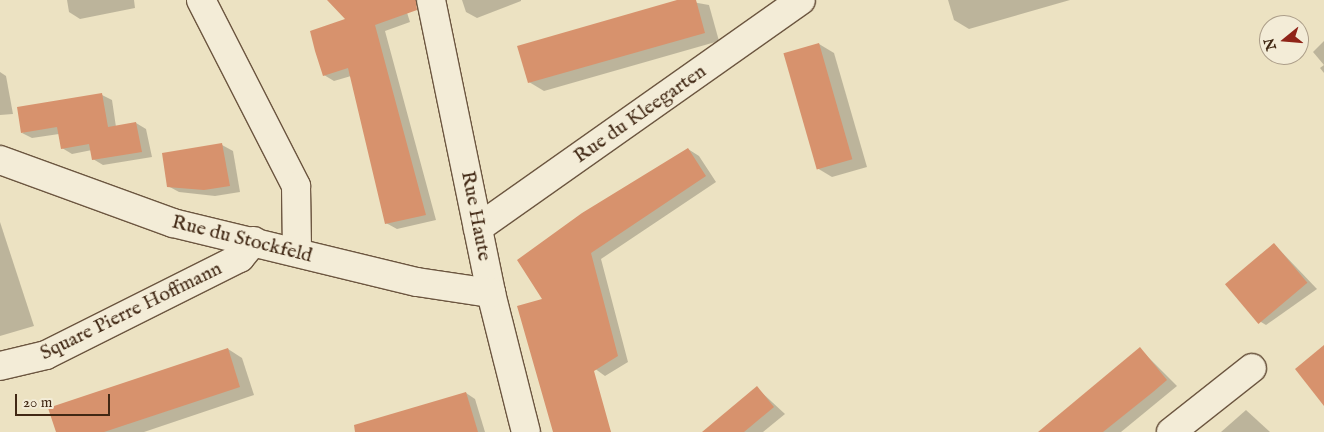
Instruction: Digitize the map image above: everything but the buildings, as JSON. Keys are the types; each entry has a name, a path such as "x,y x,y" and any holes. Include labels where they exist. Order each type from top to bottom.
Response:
{"street":[{"path":"201,0 296,186 296,252"},
{"name":"Rue Haute","path":"431,0 491,292 526,432"},
{"name":"Rue du Kleegarten","path":"478,228 801,0"},
{"name":"Rue du Stockfeld","path":"0,160 132,210 417,282 491,292"},
{"name":"Square Pierre Hoffmann","path":"0,366 46,355 240,258 254,241"},
{"path":"1171,432 1252,368"}]}
